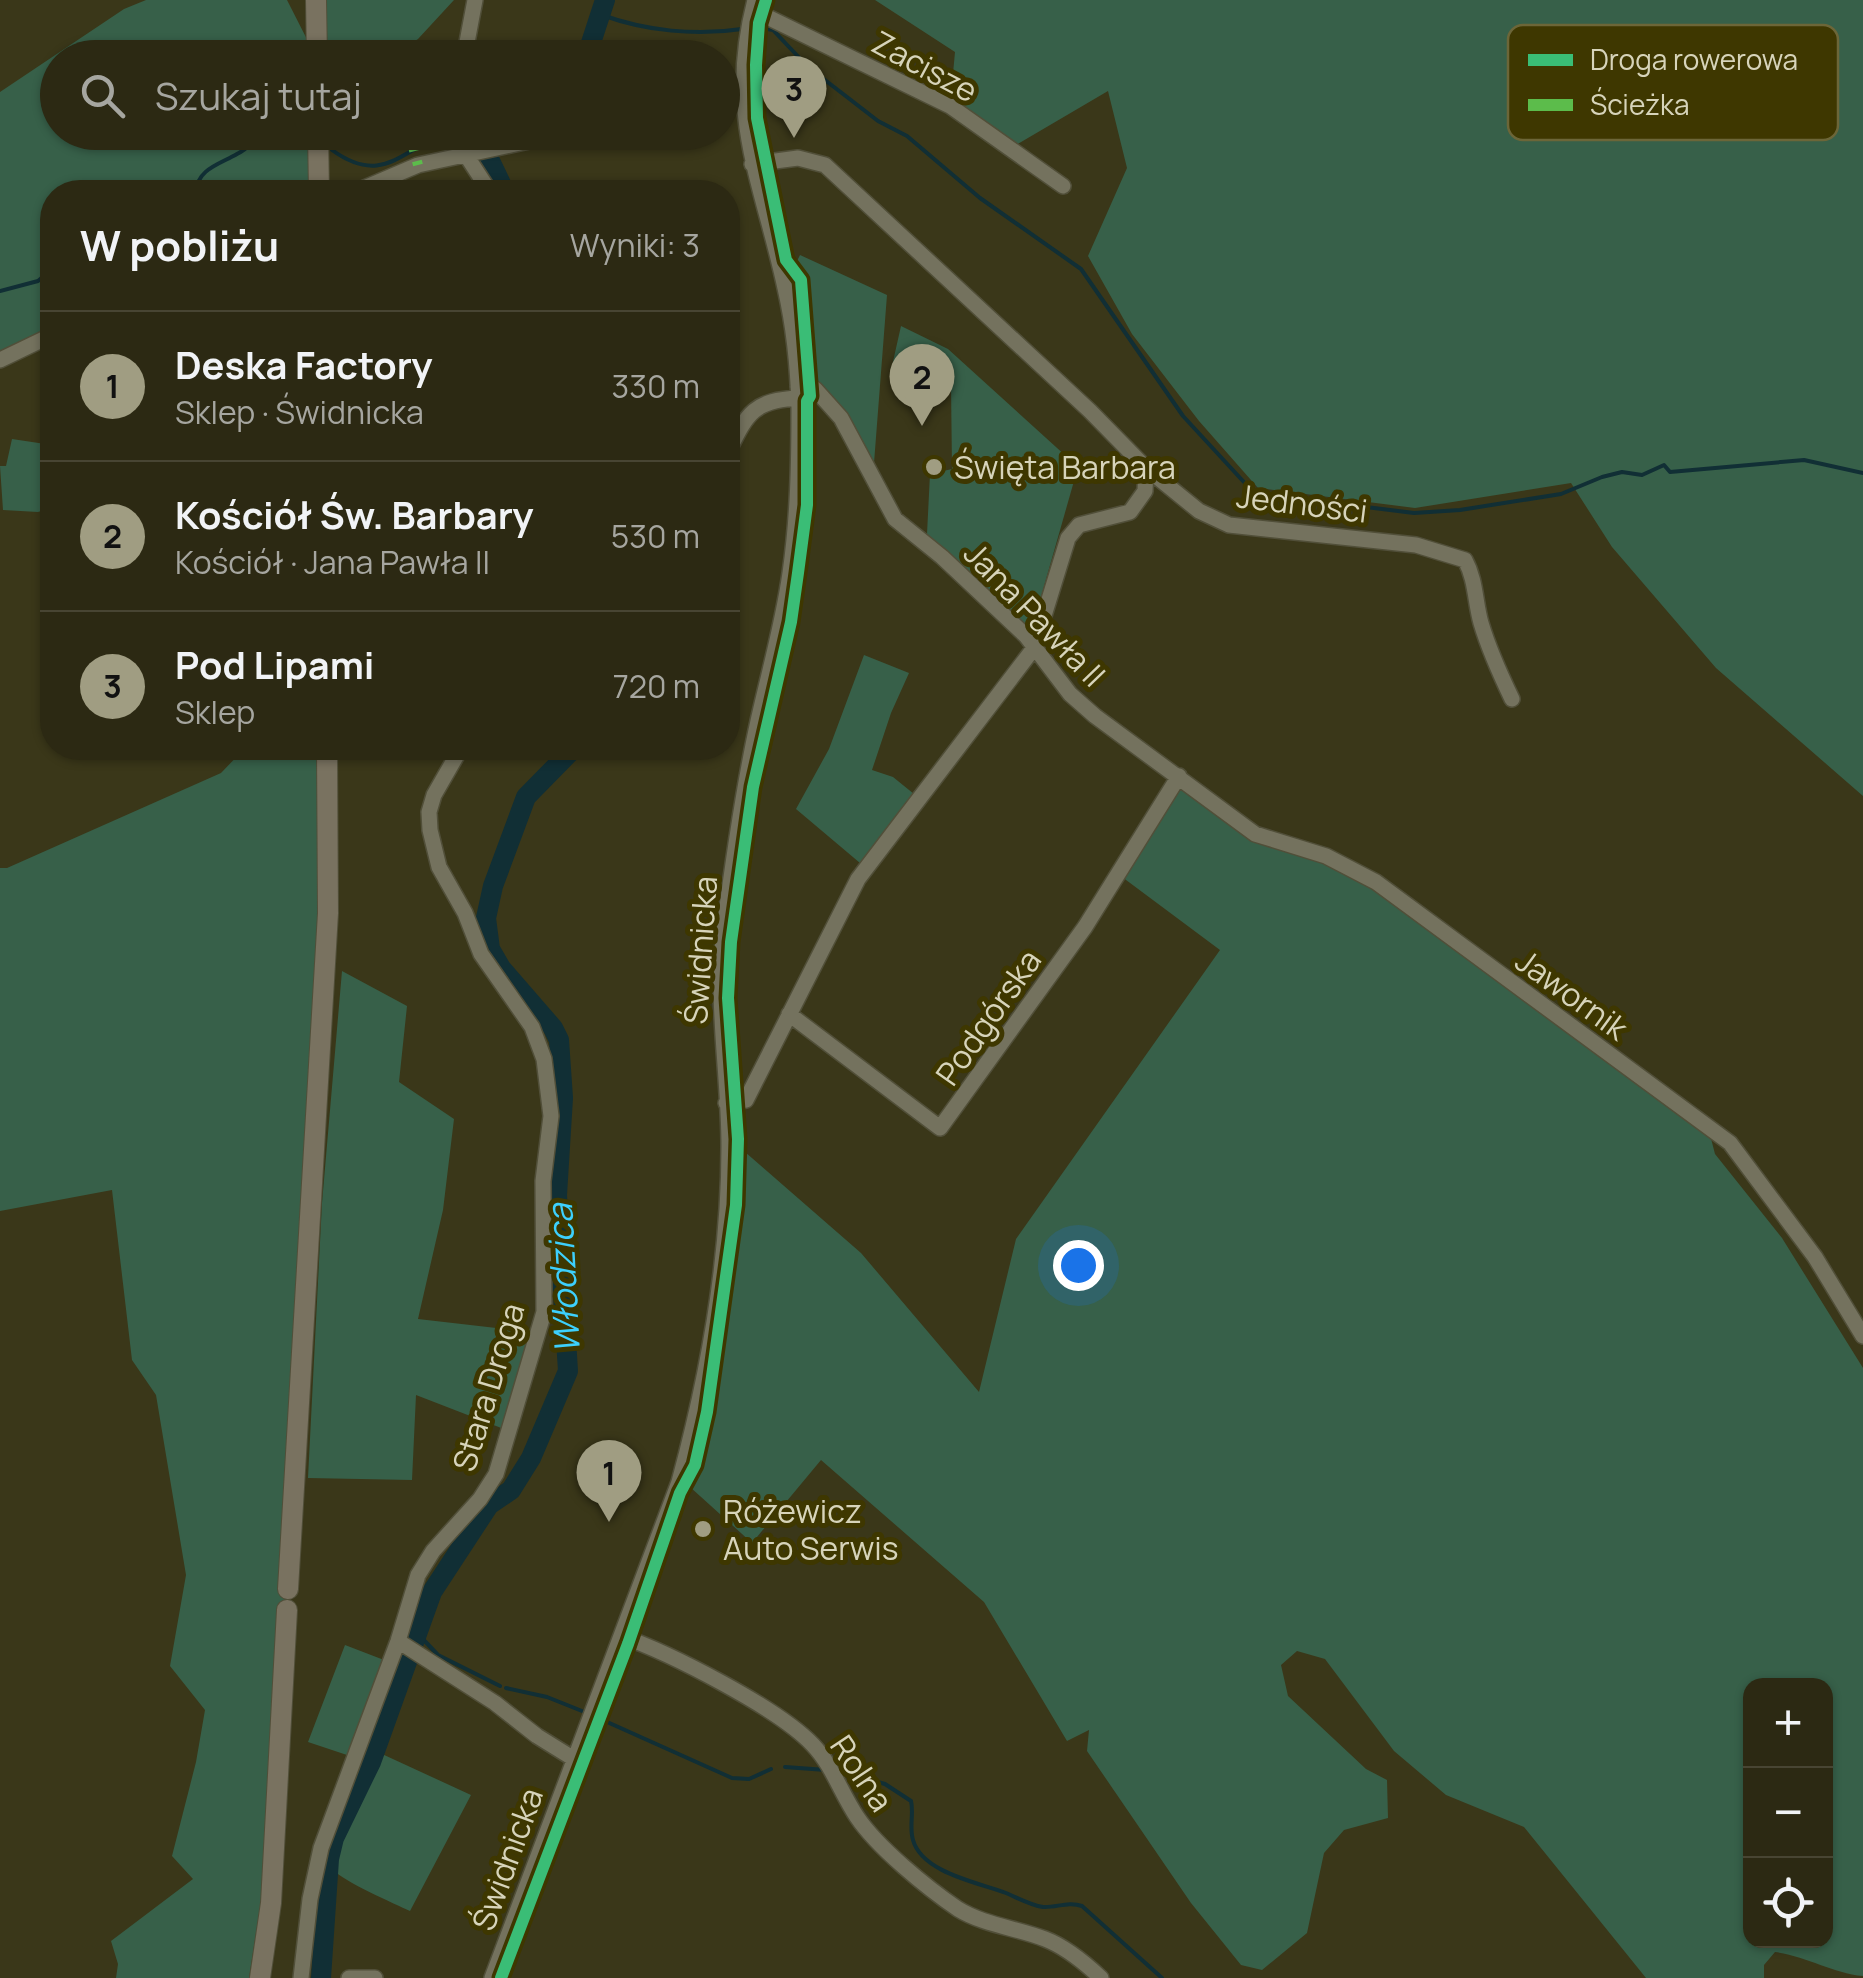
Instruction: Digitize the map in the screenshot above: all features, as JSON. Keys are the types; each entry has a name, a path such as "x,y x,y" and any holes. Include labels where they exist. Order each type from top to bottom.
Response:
{"main road":[{"path":"316,0 317,40"},
{"path":"318,150 319,180"},
{"path":"260,1978 271,1903 328,913 327,760"}],"street":[{"path":"467,40 474,0"},
{"name":"Świdnicka","path":"492,1978 679,1482 695,1423 724,1232 729,1148 720,991 724,931 746,782 790,572 798,504 798,393 786,290 752,164 742,93 751,17"},
{"name":"Zacisze","path":"751,17 950,106 1063,186"},
{"path":"382,180 418,165 493,150"},
{"path":"471,154 484,180"},
{"name":"Jedności","path":"752,164 798,158 825,164 1146,468 1200,512 1229,525 1416,545 1466,560 1492,658 1512,699"},
{"path":"0,360 40,341"},
{"name":"Jana Pawła II","path":"798,393 816,389 842,418 895,519 1026,636 1070,694 1094,716 1178,776"},
{"path":"740,428 756,407 798,393"},
{"path":"726,1103 746,1100 858,879 1034,648 1068,538 1079,525 1130,512 1145,491 1146,468"},
{"name":"Stara Droga","path":"301,1978 310,1899 321,1848 401,1642 425,1561 480,1499 496,1474 544,1312 544,1181 551,1116 544,1059 532,1027 481,954 466,913 439,867 430,812 434,796 454,760"},
{"name":"Podgórska","path":"789,1014 940,1128 1085,927 1178,776"},
{"name":"Jawornik","path":"1178,776 1255,834 1326,856 1376,882 1638,1077 1707,1123 1730,1143 1758,1178 1815,1257 1863,1336"},
{"name":"Rolna","path":"621,1636 655,1647 802,1735 830,1768 854,1812 880,1846 958,1908 1047,1940 1074,1955 1101,1978"},
{"name":"Świdnicka","path":"401,1642 495,1703 562,1754 574,1758"},
{"path":"349,1978 376,1978"}],"green space":[{"path":"146,0 287,0 307,40 78,40 124,9"},
{"path":"316,0 454,0 418,39 316,40"},
{"path":"875,0 1863,0 1863,796 1716,668 1612,547 1571,483 1415,508 1258,488 1199,421 1132,334 1088,256 1127,168 1108,91 1009,149 950,106 955,52"},
{"path":"40,65 40,150 318,150 319,180 40,180 40,341 0,360 0,92"},
{"path":"800,255 887,295 874,463 848,414 810,372 805,330 808,308 797,261"},
{"path":"901,326 948,349 1078,467 1031,632 927,534 930,474 952,469 951,386 926,372 892,366"},
{"path":"12,439 40,443 40,511 3,510 0,466 6,466"},
{"path":"864,655 909,673 872,770 893,777 914,794 860,863 796,809 829,749"},
{"path":"233,760 326,760 287,1610 277,1614 261,1901 249,1978 116,1978 118,1964 111,1941 193,1879 172,1856 205,1710 170,1666 186,1575 156,1395 132,1360 112,1190 0,1211 0,868 221,773"},
{"path":"1179,776 1255,834 1326,856 1707,1123 1715,1154 1782,1238 1863,1368 1863,1976 1775,1952 1764,1965 1764,1978 1646,1978 1524,1827 1446,1795 1394,1751 1325,1659 1297,1651 1281,1665 1288,1696 1366,1769 1387,1780 1388,1818 1344,1830 1324,1853 1307,1933 1262,1970 1241,1965 1191,1903 1087,1751 1089,1730 1067,1741 984,1602 821,1460 752,1543 690,1487 721,1319 737,1145 861,1253 979,1392 1016,1239 1220,950 1118,874"},
{"path":"342,971 407,1006 399,1082 454,1119 443,1210 418,1319 541,1329 509,1431 416,1395 412,1480 308,1478 322,1203"},
{"path":"345,1645 384,1660 347,1755 308,1742"},
{"path":"382,1754 471,1795 410,1911 347,1880 334,1870 331,1861 343,1817 371,1762"}],"waterway":[{"name":"Włodzica","path":"592,40 605,0"},
{"path":"602,15 671,31 742,29"},
{"path":"757,27 773,30 808,67 878,121 907,136 980,198 1081,269 1183,416 1254,493 1414,513 1561,494 1602,477 1622,472 1642,475 1664,465 1670,472 1804,460 1863,473"},
{"path":"199,180 217,164 244,150"},
{"path":"332,150 367,165 381,165 414,150"},
{"name":"Włodzica","path":"485,150 499,180"},
{"path":"0,291 40,279"},
{"name":"Włodzica","path":"321,1978 329,1859 334,1838 371,1762 432,1592 489,1505 511,1490 531,1458 568,1371 557,1195 563,1098 559,1040 501,968 490,949 486,918 493,886 526,797 562,760"},
{"path":"419,1635 438,1655 500,1686"},
{"path":"506,1688 547,1697 587,1713"},
{"path":"596,1717 732,1778 749,1779 771,1769"},
{"path":"785,1767 826,1770"},
{"path":"835,1770 885,1784 911,1801 913,1840 928,1861 940,1869 1038,1906 1082,1906 1162,1978"}],"marked path":[{"path":"414,150 418,165"}],"cycle path":[{"path":"501,1978 628,1644 680,1493 695,1465 707,1412 736,1205 738,1139 728,998 731,942 753,787 791,622 807,505 810,396 801,280 786,260 757,118 759,23 766,0"}],"place":[{"name":"Pod Lipami","path":"794,138"},
{"name":"Kościół Św. Barbary","path":"922,426"},
{"name":"Święta Barbara","path":"934,467"},
{"name":"Deska Factory","path":"609,1522"},
{"name":"Różewicz Auto Serwis","path":"703,1529"}]}
